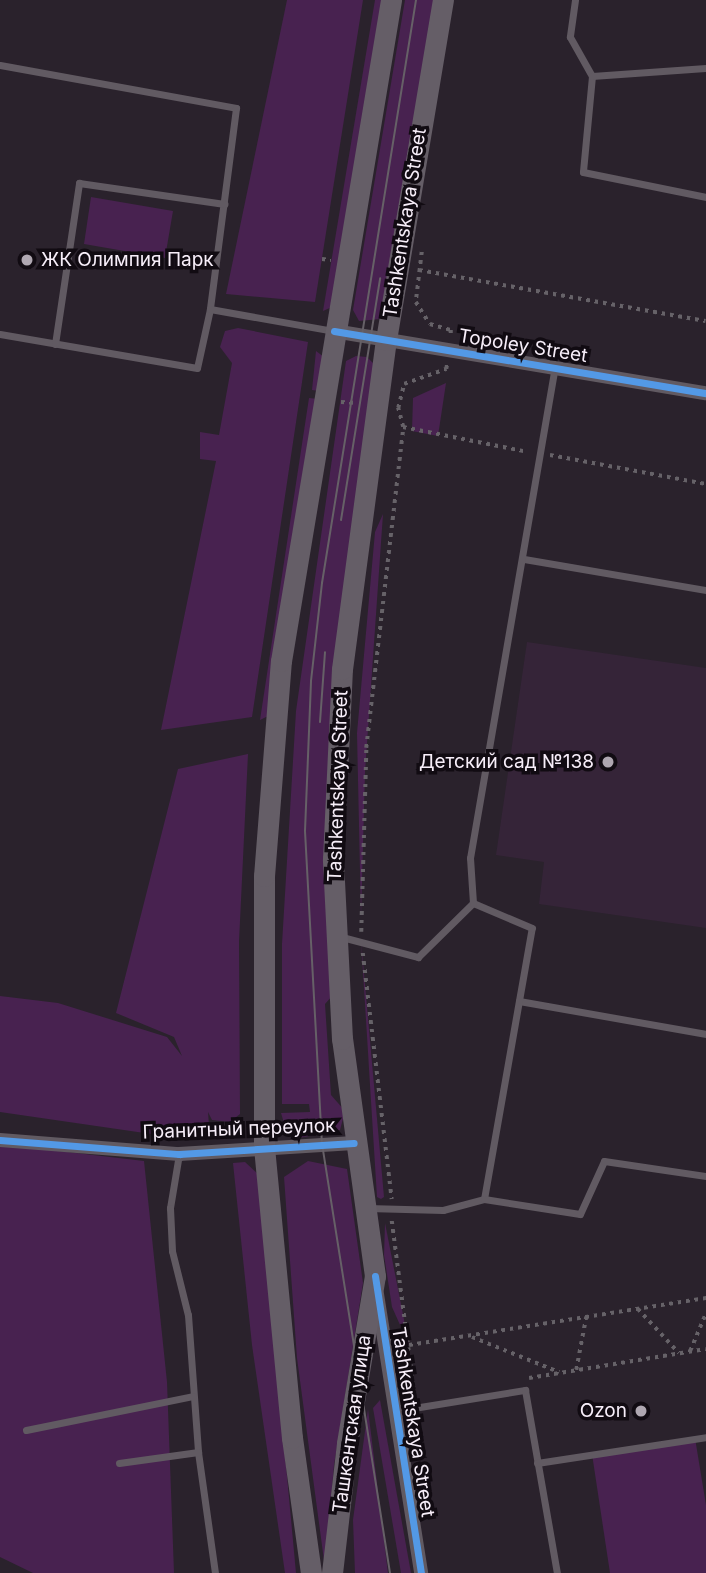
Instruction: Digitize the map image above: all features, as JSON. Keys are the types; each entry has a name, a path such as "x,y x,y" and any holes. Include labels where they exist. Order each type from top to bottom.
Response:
{"main road":[{"path":"311,1573 292,1438 264,1149 264,876 281,661 391,0"},
{"name":"Tashkentskaya Street","path":"375,1276 354,1143 342,1039 333,859 342,668 376,405 443,0"},
{"name":"Ташкентская улица","path":"332,1573 346,1443 375,1276"}],"street":[{"name":"Topoley Street","path":"334,331 706,393"},
{"name":"Гранитный переулок","path":"0,1140 179,1154 354,1143"},
{"name":"Tashkentskaya Street","path":"375,1276 400,1410 421,1573"}],"lane":[{"path":"575,0 570,37 592,76 583,172 706,197"},
{"path":"0,65 236,108 210,309 197,368 0,334"},
{"path":"592,76 706,68"},
{"path":"54,344 79,183 224,204"},
{"path":"210,309 334,331"},
{"path":"337,936 361,940 418,957 473,903 470,858 556,367"},
{"path":"524,559 706,590"},
{"path":"473,903 532,928 484,1199"},
{"path":"519,1001 706,1034"},
{"path":"179,1154 170,1228 188,1315 198,1452 215,1573"},
{"path":"365,1208 393,1206 443,1210 484,1199 580,1214 604,1161 706,1176"},
{"path":"400,1410 525,1390 556,1573"},
{"path":"26,1430 193,1396"},
{"path":"537,1463 706,1437"},
{"path":"119,1464 198,1452"}],"path":[{"path":"415,1399 361,940 366,748 403,427 398,408 404,384 446,369 451,330 430,324 416,302 423,244"},
{"path":"322,259 346,262"},
{"path":"398,266 706,321"},
{"path":"323,400 398,408"},
{"path":"403,427 706,484"},
{"path":"409,1345 706,1298"},
{"path":"638,1309 677,1354"},
{"path":"690,1351 706,1313"},
{"path":"576,1370 586,1317"},
{"path":"469,1336 561,1373"},
{"path":"525,1379 706,1349"},
{"path":"400,1410 415,1399 429,1396"}],"shaded area":[{"path":"287,0 363,0 315,302 226,294"},
{"path":"375,0 385,0 332,307 323,311"},
{"path":"405,0 437,0 380,319 359,321 353,310"},
{"path":"91,197 173,211 165,258 84,244"},
{"path":"238,328 308,342 252,717 161,730 216,461 200,459 200,432 219,435 232,363 220,347 225,331"},
{"path":"316,351 324,357 319,391 312,390"},
{"path":"356,356 367,357 381,371 346,595 333,995 325,1004 331,1095 345,1111 340,1130 299,1138 286,1130 281,1113 310,1112 309,1104 282,1104 282,944 296,711 346,361"},
{"path":"446,383 438,436 412,431 413,398"},
{"path":"309,398 318,399 270,715 260,720"},
{"path":"383,514 365,772 361,918 357,733 375,532"},
{"name":"Детский сад №138","path":"527,642 706,668 706,928 539,904 544,862 496,855"},
{"path":"248,754 239,942 240,1114 230,1122 212,1120 208,1112 209,1125 172,1137 0,1112 0,996 58,1003 167,1037 182,1056 174,1037 116,1013 178,769"},
{"path":"361,940 384,1197 381,1199 377,1197"},
{"path":"0,1144 144,1161 167,1382 174,1573 33,1573 0,1557"},
{"path":"308,1161 347,1169 363,1283 334,1465 325,1568 297,1358 284,1177"},
{"path":"245,1162 259,1175 296,1573 285,1573 252,1345 233,1163"},
{"path":"385,1223 409,1345 392,1307 384,1255"},
{"path":"380,1400 411,1573 401,1573 373,1408"},
{"path":"368,1409 388,1573 355,1573 353,1520"},
{"path":"695,1438 706,1505 706,1573 610,1573 592,1454"}],"tram line":[{"path":"390,1573 322,1145 305,831 311,681 322,583 416,0"},
{"path":"341,520 380,278"},
{"path":"320,722 325,652"}],"cycle path":[{"path":"334,331 706,393"},
{"path":"0,1140 179,1154 354,1143"},
{"path":"375,1276 421,1573"}],"place":[{"name":"ЖК Олимпия Парк","path":"27,260"},
{"name":"Детский сад №138","path":"608,762"},
{"name":"Ozon","path":"641,1411"}]}
